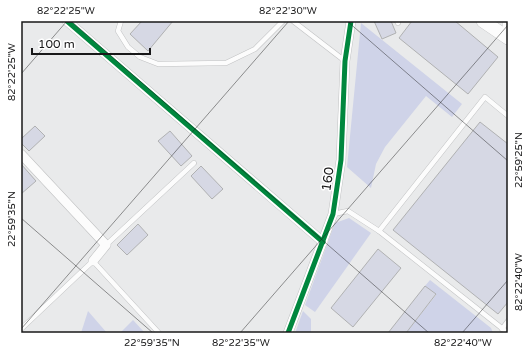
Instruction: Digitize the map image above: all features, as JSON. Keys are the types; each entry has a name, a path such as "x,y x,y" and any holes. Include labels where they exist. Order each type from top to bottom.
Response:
{"street":[{"path":"67,21 323,242"},
{"name":"160","path":"288,333 333,214 341,160 345,61 351,21"},
{"path":"484,21 507,38"},
{"path":"507,38 508,21"},
{"path":"21,154 106,245 93,260"}],"lane":[{"path":"121,21 118,31 128,46 140,57 158,64 226,63 244,56 255,49 283,21"},
{"path":"293,21 345,61"},
{"path":"379,230 485,97 508,116"},
{"path":"106,245 194,163"},
{"path":"333,214 348,211 379,230 508,333"},
{"path":"21,329 93,260 159,333"},
{"path":"502,329 508,321"}],"shaded area":[{"path":"361,23 462,104 452,117 426,96 385,147 376,164 371,188 347,167"},
{"path":"349,218 371,233 315,312 305,305 335,223"},
{"path":"430,280 491,328 493,333 406,333 436,295 425,286"},
{"path":"88,311 107,333 81,333"},
{"path":"303,311 311,319 311,333 295,333"},
{"path":"133,320 145,333 120,333"}],"building":[{"path":"142,21 173,21 148,51 130,34"},
{"path":"374,21 391,21 396,33 382,39"},
{"path":"412,21 455,21 498,57 468,94 399,38"},
{"path":"480,122 508,144 508,302 498,314 393,230"},
{"path":"35,126 45,136 29,151 21,143 21,139"},
{"path":"170,131 192,156 181,166 158,141"},
{"path":"21,164 36,181 21,194"},
{"path":"201,166 223,189 212,199 191,176"},
{"path":"138,224 148,235 127,255 117,245"},
{"path":"378,249 401,268 353,327 331,308"},
{"path":"425,286 436,294 406,333 388,333"}],"cycle path":[{"path":"67,21 323,242"},
{"path":"288,333 333,214 341,160 345,61 351,21"}]}
